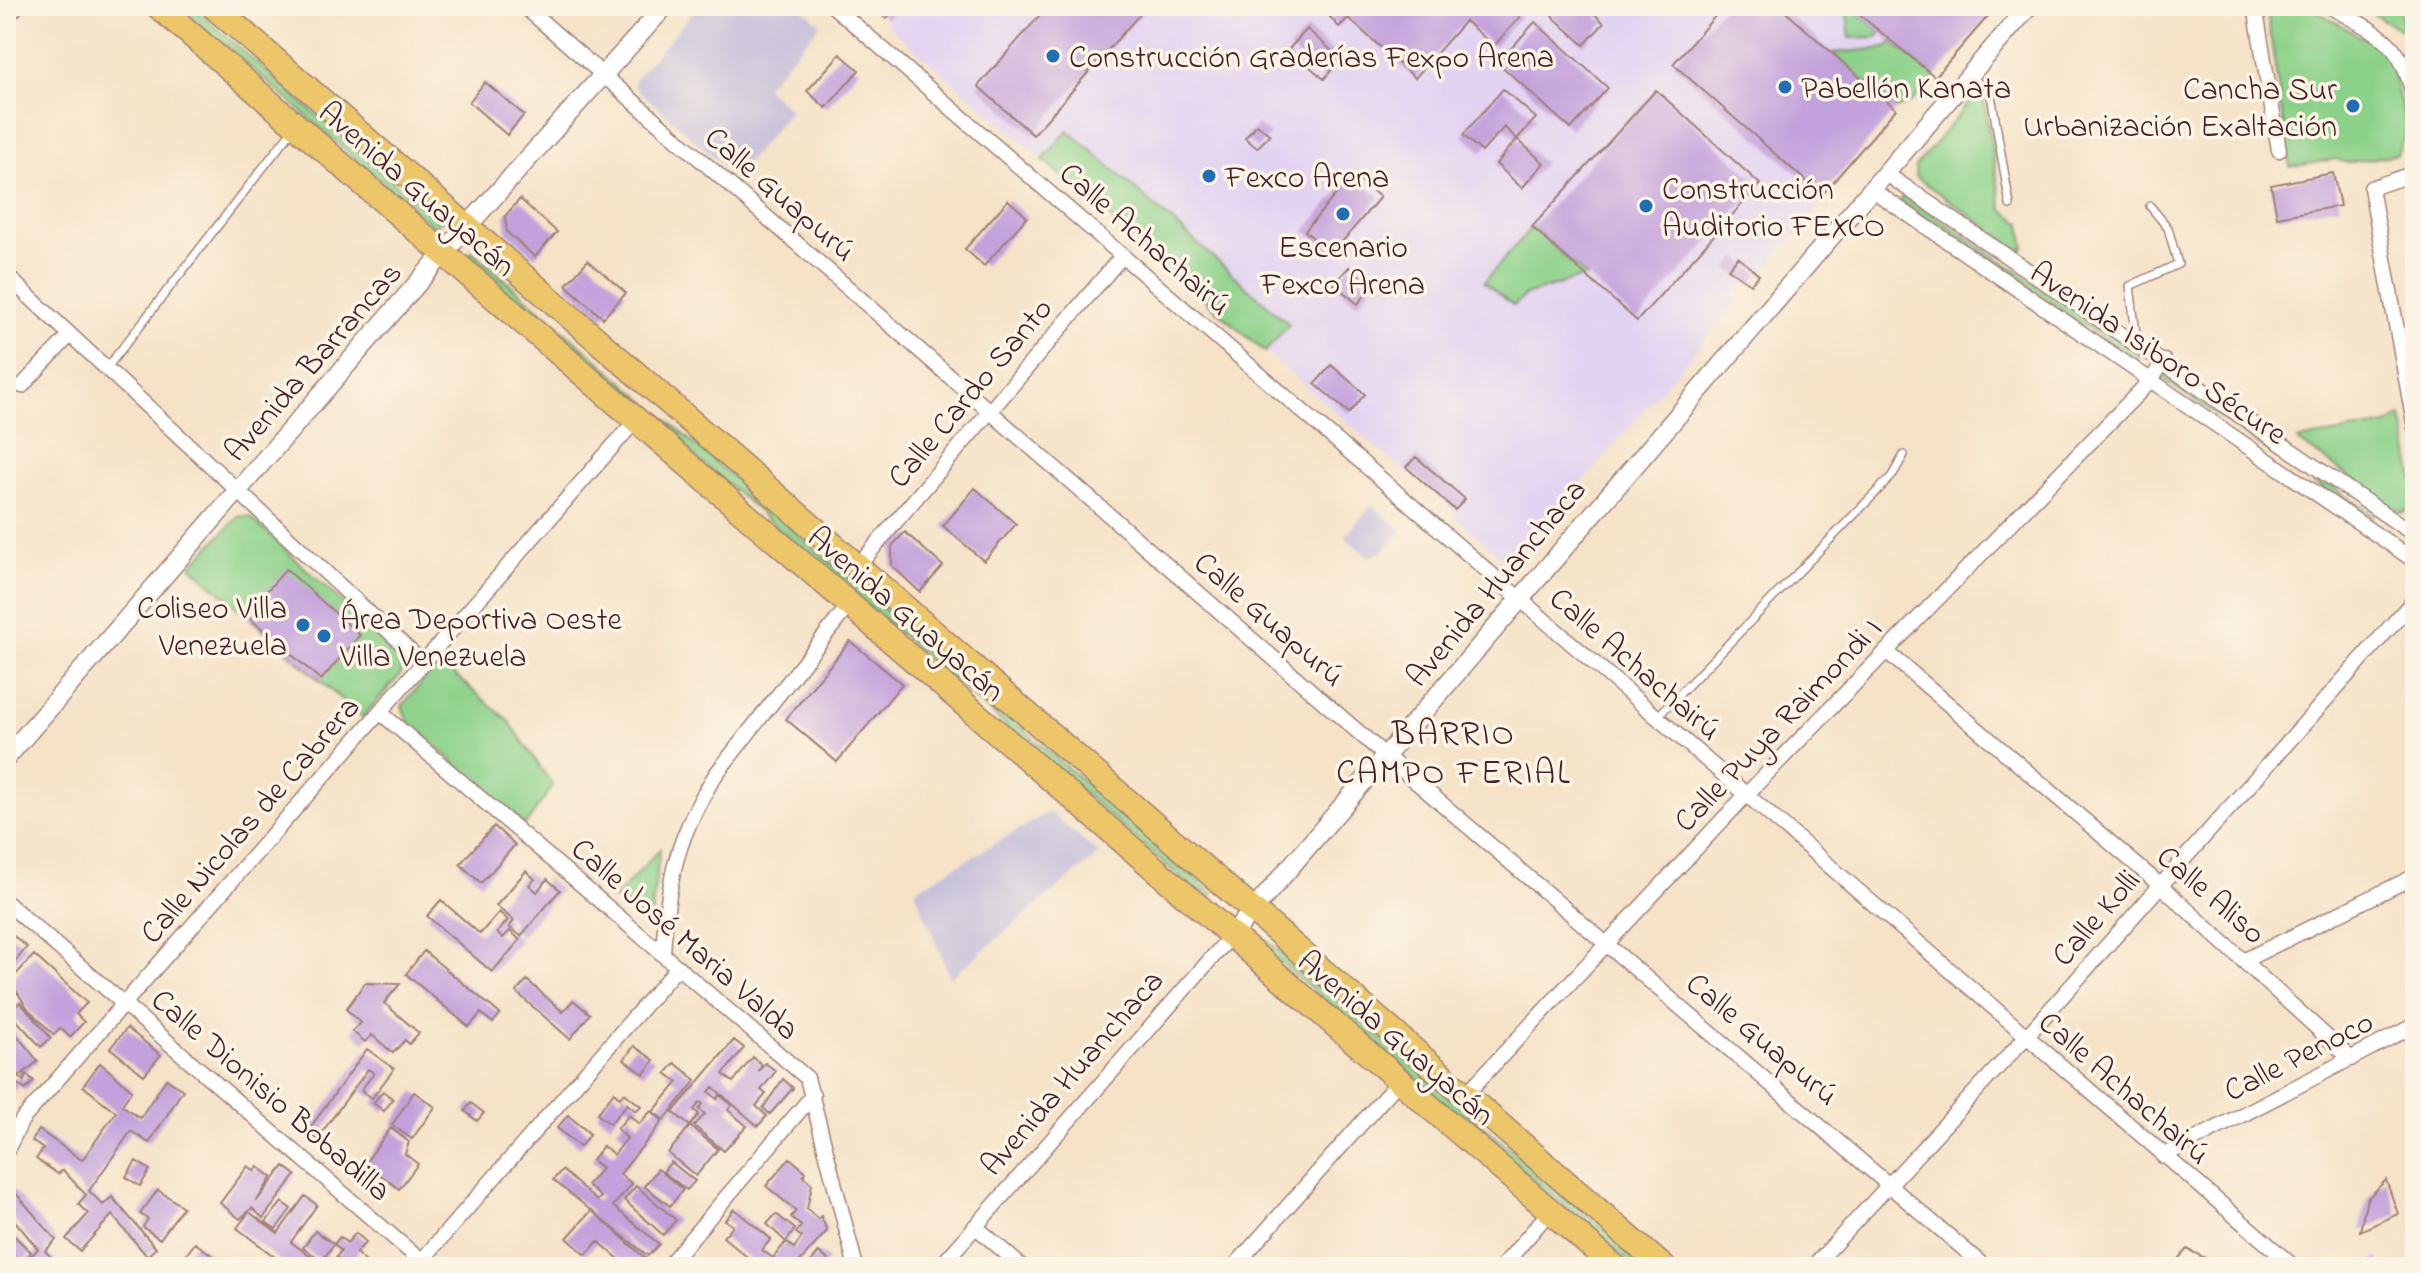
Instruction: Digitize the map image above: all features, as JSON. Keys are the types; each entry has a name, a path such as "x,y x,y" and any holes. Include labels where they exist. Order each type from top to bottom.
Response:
{"main road":[{"name":"Avenida Guayacán","path":"158,6 1615,1267"},
{"name":"Avenida Guayacán","path":"224,9 467,226 1663,1267"}],"street":[{"path":"6,18 17,6"},
{"name":"Calle Guapurú","path":"524,6 1387,757 1985,1267"},
{"name":"Avenida Barrancas","path":"6,758 467,226 665,6"},
{"name":"Calle Achachairú","path":"833,6 2025,1038 2294,1267"},
{"name":"Avenida Huanchaca","path":"940,1267 1387,757 1519,598 2029,6"},
{"path":"2255,6 2279,150"},
{"path":"2329,6 2408,53 2415,103"},
{"name":"Avenida Isiboro Sécure","path":"1885,173 2137,342 2415,535"},
{"path":"2415,173 2371,188 2415,428"},
{"name":"Avenida Isiboro Sécure","path":"1871,189 2414,558"},
{"name":"Calle Cardo Santo","path":"858,566 1123,255"},
{"path":"6,275 237,494 424,664"},
{"path":"22,386 70,335"},
{"name":"Calle Puya Raimondi I","path":"1466,1094 1746,795 2151,380 2164,361"},
{"name":"Calle Nicolas de Cabrera","path":"6,1152 22,1120 636,420"},
{"name":"Calle Kolli","path":"1813,1267 2025,1038 2415,599"},
{"path":"663,954 672,865 697,803 716,774 849,605"},
{"name":"Calle Aliso","path":"1886,651 2160,885 2351,1059"},
{"name":"Calle José Maria Valda","path":"381,713 807,1078 856,1267"},
{"path":"2245,960 2415,876"},
{"name":"Calle Dionisio Bobadilla","path":"6,902 422,1265"},
{"path":"422,1265 678,967"},
{"name":"Calle Penoco","path":"2163,1156 2415,1025"},
{"path":"1234,1267 1399,1081"},
{"path":"667,1267 813,1095"},
{"path":"1502,1267 1550,1211"},
{"path":"975,1226 1022,1267"}],"lane":[{"path":"1970,75 1991,95 2010,205"},
{"path":"106,369 296,125"},
{"path":"2137,342 2130,286 2178,264 2168,228 2150,206"},
{"path":"1656,718 1892,476 1904,455"}],"shaded area":[{"path":"699,6 799,6 821,24 765,87 791,110 735,176 635,87 634,80"},
{"path":"883,6 1997,6 1911,103 1896,110 1822,195 1818,209 1751,284 1743,283 1733,294 1738,300 1519,557 1510,559 1501,557 1453,515 1459,505 1419,470 1414,475 1407,474 886,24"},
{"path":"1372,505 1402,530 1383,552 1368,557 1345,537"},
{"path":"1049,812 1099,854 950,978 915,890"}],"green space":[{"path":"180,6 191,6 440,222 435,228"},
{"path":"1799,6 1849,6 1881,32 1877,37 1850,38 1847,12 1808,15"},
{"path":"2266,6 2308,6 2382,49 2391,65 2407,129 2397,154 2347,163 2336,159 2290,167"},
{"path":"2359,6 2400,6 2403,31"},
{"path":"1892,42 1935,77 1911,103 1896,109 1832,53 1886,48"},
{"path":"1979,91 1984,99 2002,209 2021,223 2025,247 2020,251 1916,177 1915,167"},
{"path":"1068,130 1289,324 1265,352 1043,160"},
{"path":"1904,195 2141,355 2136,361 1900,201"},
{"path":"1532,227 1586,276 1525,295 1514,306 1484,282"},
{"path":"472,251 1213,894 1208,901 466,258"},
{"path":"2167,373 2374,515 2370,521 2163,379"},
{"path":"2402,416 2415,487 2415,507 2401,513 2297,440 2387,425"},
{"name":"Área Deportiva Oeste Villa Venezuela","path":"239,516 250,517 401,657 401,674 362,718 191,566"},
{"path":"439,662 509,721 553,786 525,825 408,722 402,706"},
{"path":"660,849 651,915 645,923 614,899"},
{"path":"1262,936 1648,1267 1636,1267 1257,942"}],"building":[{"path":"872,6 893,6 896,8 886,19"},
{"name":"Construcción Graderías Fexpo Arena","path":"1048,6 1147,6 1033,135 978,86"},
{"path":"1320,6 1508,6 1520,17 1494,46 1465,21 1415,78 1348,18 1339,27"},
{"path":"1561,6 1586,6 1604,23 1584,45 1552,16"},
{"name":"Pabellón Kanata","path":"1724,6 1779,6 1896,109 1822,195 1673,64"},
{"path":"1849,6 1978,6 1989,15 1935,77"},
{"path":"1535,22 1608,88 1571,129 1498,63"},
{"path":"1307,29 1341,59 1324,79 1289,49"},
{"path":"840,54 859,70 826,108 807,91"},
{"path":"485,82 524,115 507,135 469,102"},
{"path":"1503,89 1536,118 1517,139 1504,127 1482,152 1463,135"},
{"name":"Construcción Auditorio FEXCO","path":"1656,90 1760,184 1637,321 1532,227"},
{"path":"1257,124 1270,135 1257,148 1245,138"},
{"path":"1517,139 1544,163 1522,188 1496,164"},
{"path":"2333,173 2340,206 2277,217 2271,185"},
{"name":"Escenario Fexco Arena","path":"1353,174 1380,197 1332,254 1305,231"},
{"path":"520,199 557,232 535,257 507,232 505,216"},
{"path":"1008,200 1027,217 984,266 965,249"},
{"path":"1738,257 1759,275 1751,284 1728,269"},
{"path":"588,260 626,293 603,318 566,285"},
{"path":"1349,267 1372,286 1358,304 1334,284"},
{"path":"1331,365 1365,394 1349,413 1315,384"},
{"path":"1416,457 1465,499 1455,510 1406,467"},
{"path":"975,488 1016,524 984,561 943,526"},
{"path":"905,532 943,566 920,592 892,566 892,546"},
{"name":"Coliseo Villa Venezuela","path":"286,569 360,635 321,680 246,615"},
{"path":"850,641 902,684 837,762 786,719"},
{"path":"494,826 515,845 481,883 460,864"},
{"path":"526,871 535,879 529,885 537,892 547,879 560,890 521,936 509,927 514,921 496,906"},
{"path":"441,900 480,934 499,912 508,920 497,933 503,938 510,931 520,940 492,972 427,916"},
{"path":"6,930 27,947 6,973"},
{"path":"424,951 500,1014 493,1023 481,1013 469,1027 406,974"},
{"path":"34,955 87,1003 76,1014 84,1022 70,1037 60,1028 54,1035 28,1009 10,981"},
{"path":"527,980 563,1012 573,1000 590,1014 570,1039 516,992"},
{"path":"365,983 400,984 384,1003 419,1033 409,1044 405,1040 393,1053 372,1035 365,1042 352,1031 361,1023 346,1009"},
{"path":"20,1002 51,1038 41,1047 9,1012"},
{"path":"6,1022 38,1061 20,1076 6,1059"},
{"path":"127,1028 161,1055 144,1075 110,1048"},
{"path":"734,1040 744,1048 723,1074 733,1082 753,1057 762,1065 758,1072 765,1063 776,1071 761,1090 766,1094 756,1106 767,1116 758,1126 713,1087 709,1092 717,1099 720,1095 732,1105 728,1110 747,1126 724,1151 694,1126 705,1114 699,1109 703,1104 700,1102 694,1110 699,1114 690,1126 673,1112"},
{"path":"634,1046 654,1060 644,1074 624,1060"},
{"path":"367,1049 394,1069 372,1098 361,1090 374,1073 368,1069 317,1139 307,1132"},
{"path":"100,1063 132,1090 122,1105 140,1118 166,1079 183,1090 149,1143 131,1131 89,1191 103,1205 112,1197 156,1248 147,1256 112,1215 80,1251 66,1239 88,1214 78,1204 86,1195 63,1170 58,1174 36,1159 43,1149 32,1141 39,1130 82,1160 116,1112 83,1086"},
{"path":"675,1063 696,1080 664,1120 653,1112 678,1082 666,1073"},
{"path":"6,1074 18,1086 14,1091 6,1083"},
{"path":"26,1074 34,1081 25,1090 14,1081 18,1076 24,1081"},
{"path":"783,1079 793,1088 770,1114 763,1108"},
{"path":"383,1091 393,1099 384,1111 373,1103"},
{"path":"414,1092 435,1107 412,1139 392,1125"},
{"path":"614,1092 620,1098 624,1093 641,1106 636,1111 627,1104 610,1124 597,1114"},
{"path":"471,1103 484,1113 477,1121 465,1111"},
{"path":"651,1111 663,1121 620,1174 632,1184 613,1206 659,1244 648,1256 553,1180 562,1170 597,1201 601,1197 587,1185 602,1168 592,1160 603,1146 614,1155 627,1138 617,1129 629,1115 639,1124"},
{"path":"568,1115 590,1134 580,1147 557,1128"},
{"path":"690,1126 718,1149 696,1176 668,1153"},
{"path":"391,1128 409,1142 405,1154 418,1164 399,1189 365,1163"},
{"path":"790,1158 806,1172 803,1176 812,1184 807,1209 818,1219 821,1216 827,1231 795,1267 749,1267 753,1262 723,1237 733,1226 725,1220 734,1209 771,1239 762,1250 773,1258 786,1242 794,1248 802,1237 796,1233 801,1226 791,1217 796,1211 766,1186"},
{"path":"136,1161 150,1170 140,1186 126,1177"},
{"path":"671,1162 695,1181 687,1190 663,1172"},
{"path":"248,1166 255,1171 258,1167 272,1177 256,1202 284,1166 296,1175 263,1218 252,1208 240,1219 220,1203"},
{"path":"658,1169 683,1190 670,1206 644,1186"},
{"path":"2386,1180 2398,1214 2360,1231 2367,1199"},
{"path":"8,1184 56,1240 45,1251 61,1267 26,1267 23,1264 38,1249 6,1210"},
{"path":"636,1186 676,1220 663,1235 624,1200"},
{"path":"158,1190 183,1207 160,1239 143,1227 148,1219 140,1214"},
{"path":"305,1196 317,1205 291,1242 319,1263 317,1267 288,1267 237,1228 249,1212 278,1233"},
{"path":"282,1202 291,1209 276,1229 266,1222"},
{"path":"592,1210 646,1259 639,1267 628,1267 598,1241 586,1255 567,1238"},
{"path":"776,1214 795,1229 786,1242 767,1224"},
{"path":"6,1228 31,1252 23,1264 6,1249"},
{"path":"315,1231 334,1244 322,1261 303,1248"},
{"path":"356,1233 366,1242 356,1253 366,1262 362,1267 347,1267 336,1257 341,1251 334,1244 340,1237 347,1243"},
{"path":"195,1243 215,1257 207,1267 177,1267"},
{"path":"2187,1249 2223,1267 2171,1267"},
{"path":"819,1252 828,1260 823,1267 807,1267"},
{"path":"2378,1258 2383,1267 2364,1267 2363,1265"}],"place":[{"name":"Construcción Graderías Fexpo Arena","path":"1053,56"},
{"name":"Pabellón Kanata","path":"1785,87"},
{"name":"Cancha Sur Urbanización Exaltación","path":"2353,106"},
{"name":"Fexco Arena","path":"1209,176"},
{"name":"Construcción Auditorio FEXCO","path":"1646,206"},
{"name":"Escenario Fexco Arena","path":"1343,214"},
{"name":"Coliseo Villa Venezuela","path":"303,625"},
{"name":"Área Deportiva Oeste Villa Venezuela","path":"324,636"}],"district":[{"name":"BARRIO CAMPO FERIAL","path":"1454,752"}]}
